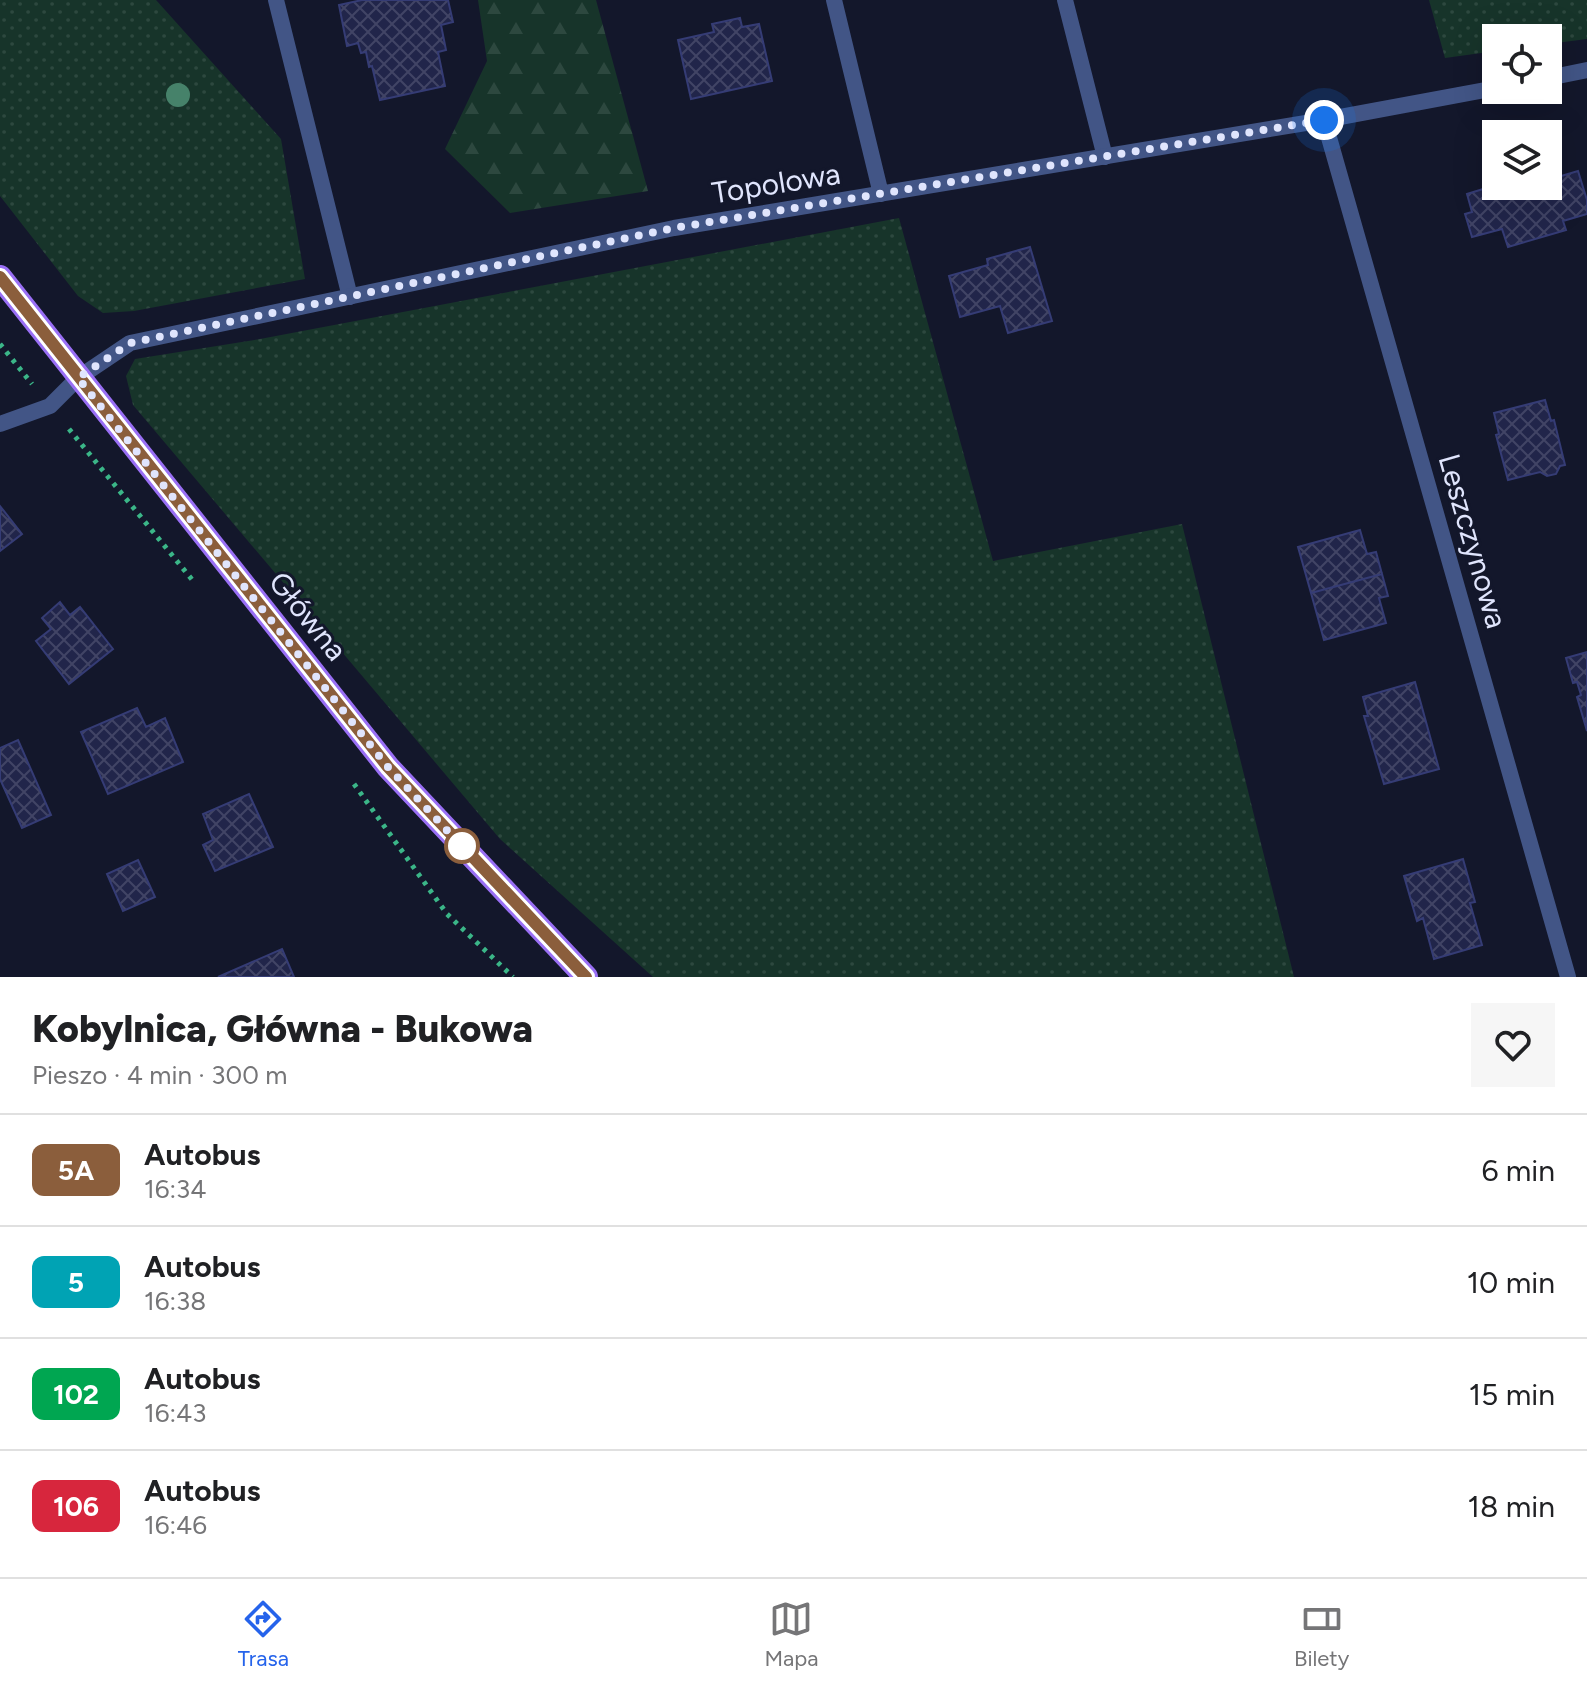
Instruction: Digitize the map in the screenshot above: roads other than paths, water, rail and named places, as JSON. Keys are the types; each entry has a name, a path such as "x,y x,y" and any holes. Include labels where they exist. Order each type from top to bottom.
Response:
{"main road":[{"name":"Główna","path":"0,277 388,767 586,977"}],"street":[{"path":"276,0 350,297"},
{"path":"834,0 881,194"},
{"path":"1065,0 1105,157"},
{"path":"1562,75 1587,70"},
{"name":"Topolowa","path":"0,424 50,406 78,378 130,343 674,228 1324,120 1482,91"},
{"name":"Leszczynowa","path":"1324,120 1568,977"}]}
